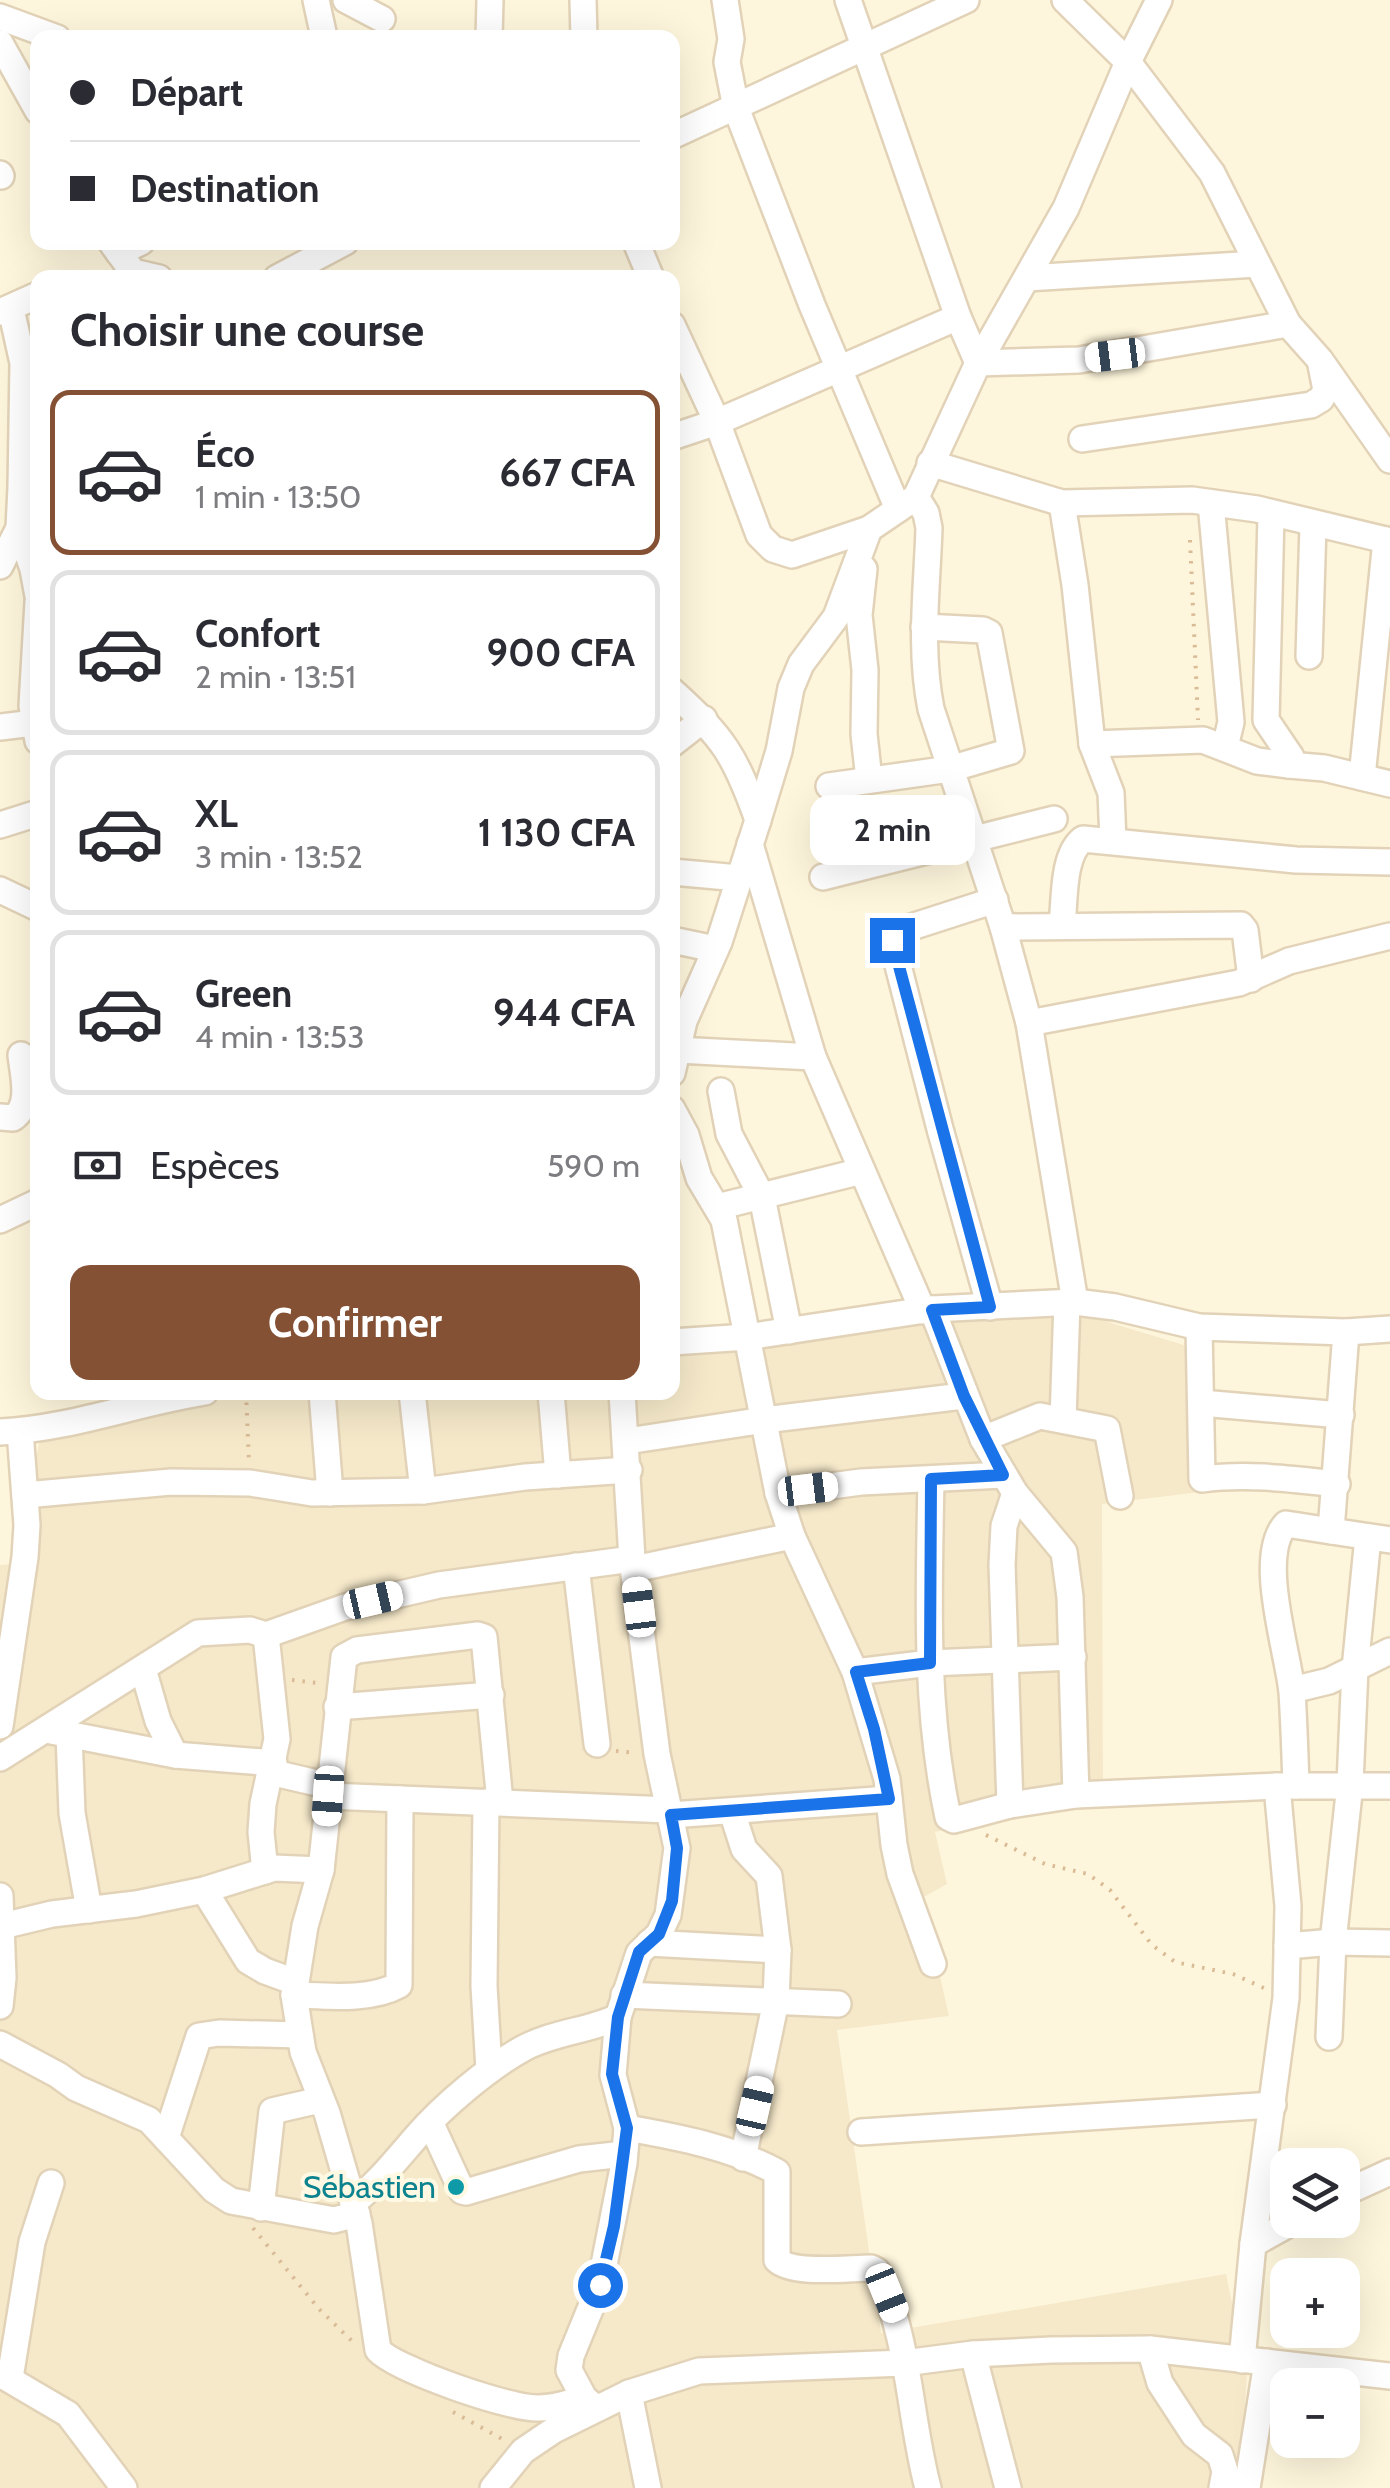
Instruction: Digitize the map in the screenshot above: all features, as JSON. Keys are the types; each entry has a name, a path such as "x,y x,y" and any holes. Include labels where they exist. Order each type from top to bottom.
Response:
{"street":[{"path":"316,0 322,30"},
{"path":"346,0 382,19"},
{"path":"489,30 490,0"},
{"path":"583,0 584,30"},
{"path":"725,0 732,39 727,62 736,108 838,367 907,503 926,513 926,684 950,769 1004,927 1029,1023 1071,1302 1062,1420"},
{"path":"848,0 958,317 978,362"},
{"path":"680,132 966,0"},
{"path":"1064,0 1128,62 1212,173 1288,324 1387,449"},
{"path":"680,342 717,422 759,534 773,549 792,555 869,529 907,503 978,362 1066,208 1159,0"},
{"path":"0,17 35,30"},
{"path":"0,43 30,97"},
{"path":"287,270 314,250"},
{"path":"1027,278 1257,264"},
{"path":"30,298 6,311 30,399"},
{"path":"680,434 717,422 958,317"},
{"path":"978,362 1079,360 1288,324"},
{"path":"1082,439 1311,406 1326,390 1320,360"},
{"path":"0,420 30,436"},
{"path":"0,566 19,528 30,445"},
{"path":"930,463 1062,502 1202,502 1388,540 1362,777"},
{"path":"1062,502 1092,744 1111,793 1112,841"},
{"path":"1202,502 1231,722 1225,748"},
{"path":"1270,514 1266,720 1291,757 1289,765"},
{"path":"1308,656 1313,525"},
{"path":"19,528 30,561"},
{"path":"869,529 858,615 866,670 864,734 869,780"},
{"path":"680,1016 716,949 754,832 799,668 836,617 869,529"},
{"path":"828,786 950,769 1010,753 989,633 924,627"},
{"path":"680,698 716,732 741,772 813,1058 862,1171 983,1439 1009,1484 1064,1552 1073,1657 1076,1795"},
{"path":"0,727 30,719"},
{"path":"680,738 704,719"},
{"path":"1092,744 1199,740 1257,760 1324,768 1390,784"},
{"path":"0,825 30,816"},
{"path":"823,877 1054,820"},
{"path":"1062,925 1074,849 1083,839 1296,860 1390,862"},
{"path":"680,873 739,878"},
{"path":"0,890 30,904"},
{"path":"990,1307 892,938 902,930 994,900"},
{"path":"1004,927 1241,926 1245,930 1251,979"},
{"path":"1029,1023 1192,994 1251,979 1289,961 1390,936"},
{"path":"680,942 716,949"},
{"path":"0,1118 12,1118 20,1112 25,1095 21,1054"},
{"path":"680,1062 813,1058"},
{"path":"721,1090 728,1134 762,1197 789,1331"},
{"path":"680,1124 699,1178 717,1207 730,1243 778,1492 792,1536 856,1672 874,1729 900,1874 932,1964"},
{"path":"717,1207 862,1171"},
{"path":"0,1220 30,1206"},
{"path":"680,1341 747,1337 927,1310 1071,1302 1130,1310 1198,1327 1346,1332 1390,1328"},
{"path":"1198,1327 1202,1479 1284,1478 1337,1484"},
{"path":"1330,1530 1337,1484 1346,1332"},
{"path":"627,1440 964,1396"},
{"path":"0,1726 12,1558 26,1495 10,1431 80,1406 134,1400"},
{"path":"323,1400 330,1494"},
{"path":"413,1400 423,1491"},
{"path":"552,1400 558,1474"},
{"path":"590,2403 570,2374 571,2356 600,2285 624,2154 627,2128 612,2074 621,2006 639,1952 659,1934 672,1901 677,1848 656,1754 633,1564 623,1400"},
{"path":"1201,1403 1341,1415"},
{"path":"983,1439 1033,1417 1107,1429 1120,1496"},
{"path":"26,1495 170,1482 250,1482 296,1492 330,1494 423,1491 558,1474 629,1470"},
{"path":"778,1492 931,1479 1009,1484"},
{"path":"931,1479 930,1663 937,1757 948,1817 954,1820 1010,1804 1076,1795 1350,1784 1390,1786"},
{"path":"1009,1484 1002,1541 1010,1804"},
{"path":"1247,2488 1254,2361 1252,2244 1286,1998 1287,1786 1292,1690 1274,1580 1276,1541 1286,1524 1379,1538 1356,1669 1350,1784 1333,1942 1330,2037"},
{"path":"0,1758 58,1732 98,1694 198,1632 250,1630 266,1635 345,1608 439,1585 576,1566 633,1564 792,1536"},
{"path":"576,1566 597,1744"},
{"path":"488,2070 484,1986 493,1802 491,1694 484,1637 478,1634 357,1650 342,1660 320,1870 294,1989 300,2035 355,2208 378,2350 387,2359 457,2387 532,2408 590,2403 699,2371 904,2363 974,2354 1150,2349 1390,2376"},
{"path":"265,1871 261,1832 277,1739 266,1635"},
{"path":"1292,1690 1356,1669 1390,1650"},
{"path":"856,1672 930,1663 1073,1657"},
{"path":"143,1669 158,1721 174,1755"},
{"path":"338,1697 491,1694"},
{"path":"58,1732 174,1755 272,1767 329,1791 400,1800 670,1813 889,1799"},
{"path":"58,1732 89,1910"},
{"path":"204,1890 248,1961 294,1989 358,1995 385,1991 398,1985 400,1800"},
{"path":"732,1812 744,1849 769,1876 778,1950 776,2001 744,2158"},
{"path":"2,1926 52,1914 136,1904 204,1890 274,1868 320,1870"},
{"path":"0,1896 0,2006"},
{"path":"1288,1946 1333,1942 1390,1944"},
{"path":"649,1943 778,1950"},
{"path":"0,2044 76,2088 142,2116 220,2195 261,2208 337,2220 355,2208 431,2124 488,2070 526,2046 574,2030 595,2028 621,2006 776,2001 838,2004"},
{"path":"166,2138 199,2036 300,2035"},
{"path":"261,2208 272,2110 320,2100"},
{"path":"861,2132 1273,2106"},
{"path":"431,2124 462,2191 466,2192 579,2159 624,2154"},
{"path":"627,2128 680,2137 775,2170 779,2176 778,2262 784,2266 877,2271 895,2312 928,2488"},
{"path":"1360,2186 1390,2172"},
{"path":"51,2183 32,2242 5,2376 68,2414 124,2488"},
{"path":"1252,2244 1270,2234"},
{"path":"1150,2349 1160,2383 1177,2409 1194,2434 1220,2455 1225,2471 1222,2488"},
{"path":"974,2354 1008,2488"},
{"path":"629,2394 648,2488"},
{"path":"493,2488 523,2451 590,2403"}],"path":[{"path":"1199,740 1190,546 1202,502"},
{"path":"246,1400 250,1482"},
{"path":"272,1678 338,1697"},
{"path":"597,1744 607,1750 656,1754"},
{"path":"954,1820 1044,1864 1088,1874 1110,1890 1152,1944 1176,1962 1233,1974 1286,1998"}],"shaded area":[{"path":"1051,1310 1085,1315 1187,1346 1200,1492 1102,1504 1103,1793 935,1832 947,1884 922,1898 949,2016 837,2030 881,2333 1226,2274 1247,2374 1239,2488 0,2488 0,1565 31,1562 30,1489 40,1438 192,1403 222,1400 680,1400 680,1350"}],"place":[{"name":"Sébastien","path":"456,2187"}],"route":[{"path":"600,2285 614,2226 627,2128 612,2074 618,2017 639,1952 659,1934 672,1901 677,1848 671,1815 889,1799 887,1779 856,1672 930,1663 931,1479 1003,1475 964,1396 932,1310 990,1307 892,940"}]}
